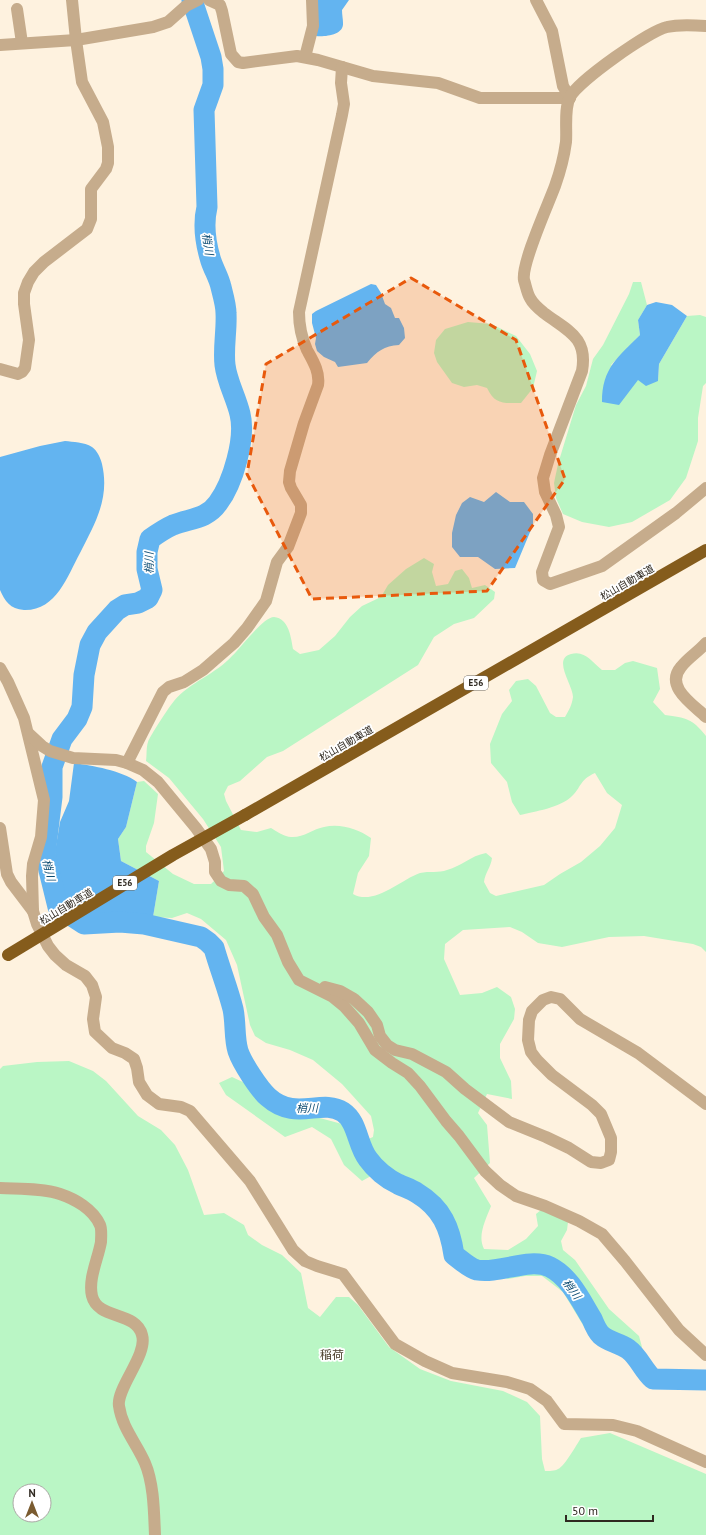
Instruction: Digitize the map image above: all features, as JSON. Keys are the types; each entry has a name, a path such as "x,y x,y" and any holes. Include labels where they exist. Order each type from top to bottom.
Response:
{"highway":[{"name":"松山自動車道","path":"4,957 173,855 706,550"}],"street":[{"path":"0,369 18,374 25,368 28,340 24,293 28,282 34,272 44,262 87,230 91,219 91,189 106,169 108,163 108,147 103,122 82,82 72,0"},
{"path":"0,45 76,40 153,27 168,22 186,6 198,0"},
{"path":"213,0 220,5 231,54 238,62 243,63 297,56 380,77 438,83 480,98 570,98"},
{"path":"305,57 313,26 312,0"},
{"path":"536,0 552,31 563,86 570,98"},
{"path":"17,9 22,43"},
{"path":"706,26 679,25 656,31 616,56 577,88 570,98 566,142 562,164 531,248 525,266 524,278 530,298 538,308 577,338 582,347 584,358 582,371 550,455 543,478 545,492 556,515 559,527 542,572 543,580 550,584 602,566 676,514 706,488"},
{"path":"127,763 163,692 169,687 184,682 203,670 234,643 247,628 266,601 277,562 288,547 301,514 301,505 291,488 290,471 294,454 319,379 312,358 307,349 298,312 344,104 341,83 342,67"},
{"path":"706,643 680,667 676,680 680,692 706,717"},
{"path":"0,668 24,718 44,800 45,809 39,848 33,864 31,884 33,911 37,924 48,946 66,965 85,976 92,984 96,997 93,1019 95,1032 112,1048 125,1053 134,1059 139,1082 147,1095 159,1104 181,1107 190,1111 250,1181 293,1250 305,1261 343,1274 396,1344 425,1361 452,1373 507,1382 530,1389 546,1401 564,1424 613,1425 637,1431 706,1462"},
{"path":"29,734 42,746 60,755 73,758 116,760 127,763 143,770 158,782 196,828 211,850 215,862 215,872 221,881 229,885 244,886 253,894 264,917 277,935 288,962 299,980 333,997 344,1006 359,1023 375,1050 412,1077 485,1171 500,1185 516,1196 566,1215 602,1234 679,1330 706,1355"},
{"path":"0,828 4,866 7,874 11,882 33,911"},
{"path":"312,986 326,987 354,999 368,1012 378,1025 380,1036 387,1045 395,1050 412,1054 446,1072 465,1090 509,1122 569,1148 591,1162 601,1163 609,1160 611,1152 611,1138 601,1114 592,1105 552,1074 531,1052 528,1040 528,1020 532,1012 543,1000 551,997 560,999 580,1019 638,1053 706,1104"},
{"path":"0,1188 29,1189 59,1194 81,1203 92,1213 101,1225 101,1242 92,1276 92,1296 99,1306 115,1316 124,1317 135,1323 142,1335 142,1346 139,1355 120,1396 118,1404 122,1420 146,1464 152,1492 155,1535"}],"highlighted area":[{"path":"411,278 516,340 565,479 487,591 312,599 247,474 266,364"}],"green space":[{"path":"633,282 641,282 647,305 638,320 640,335 611,365 638,379 658,381 659,364 687,316 700,315 706,317 706,383 703,386 698,418 698,441 686,478 670,500 632,522 609,527 582,522 563,514 556,498 554,483 558,464 576,405 586,386 593,359 603,345 629,294"},
{"path":"468,322 491,324 516,336 530,354 537,371 533,388 521,403 501,402 493,398 487,388 477,385 464,387 452,383 437,362 434,353 436,340 445,329"},
{"path":"424,558 434,564 432,572 436,586 448,584 455,571 462,569 469,578 472,588 485,585 495,592 494,599 474,618 454,624 434,637 418,665 283,751 267,757 240,781 228,786 224,794 241,830 257,832 271,828 286,836 295,837 320,828 342,826 360,832 371,838 369,856 358,873 353,894 361,897 370,897 387,891 420,873 447,870 475,856 486,853 492,858 484,882 490,893 496,896 544,885 581,862 600,846 615,828 622,805 607,793 595,773 583,781 575,793 567,801 547,809 520,815 512,802 507,782 491,763 490,744 502,714 512,701 509,690 516,681 528,679 536,686 550,713 556,717 565,717 573,697 563,667 563,661 566,657 576,653 584,655 602,670 615,670 625,663 633,661 657,668 660,689 653,702 665,715 684,718 692,722 706,736 706,952 701,947 693,944 644,936 609,937 562,947 538,943 522,932 510,927 463,930 445,944 444,959 460,995 482,993 497,987 511,997 515,1009 514,1019 500,1044 500,1058 511,1081 512,1099 487,1094 478,1113 487,1125 490,1163 474,1178 491,1206 481,1239 484,1249 508,1250 526,1239 538,1226 536,1214 541,1210 568,1222 567,1230 561,1241 563,1250 575,1260 609,1309 639,1336 642,1347 635,1355 625,1358 599,1343 586,1330 563,1292 542,1276 525,1276 508,1279 481,1269 457,1257 440,1223 429,1209 408,1192 393,1174 380,1171 362,1181 344,1165 331,1139 312,1127 285,1137 226,1095 219,1083 232,1077 245,1083 269,1102 276,1111 285,1114 305,1114 342,1124 352,1136 359,1140 366,1140 373,1137 374,1130 371,1116 342,1084 313,1060 290,1050 266,1043 255,1036 250,1025 237,965 226,940 201,919 187,913 172,918 153,917 159,881 121,861 118,839 126,827 137,782 144,781 158,794 154,823 146,846 146,852 173,874 194,884 211,884 224,871 221,847 203,819 169,778 146,761 148,742 152,734 180,694 226,662 258,627 269,618 279,618 283,621 288,629 293,649 300,654 319,650 335,636 350,617 362,606 381,597 388,585 406,569"},
{"path":"69,1061 93,1071 106,1081 138,1116 161,1130 175,1145 188,1170 204,1215 224,1213 244,1225 248,1235 262,1245 282,1255 301,1273 308,1308 320,1317 336,1297 349,1297 358,1305 389,1347 420,1369 451,1381 503,1391 527,1402 540,1416 542,1459 545,1471 552,1471 561,1467 581,1438 610,1433 706,1474 706,1535 0,1535 0,1069 3,1066 37,1062"}],"water":[{"path":"314,0 349,0 342,10 343,23 342,27 337,33 316,36"},
{"path":"371,284 376,285 385,304 391,308 395,318 399,318 404,328 405,338 399,345 381,350 367,363 338,367 335,362 324,357 317,351 315,344 316,338 312,323 312,314"},
{"path":"656,302 672,305 687,316 659,364 658,381 646,386 638,380 619,405 602,402 605,380 608,372 618,357 640,335 638,320 647,305"},
{"path":"65,441 78,442 94,448 102,464 104,477 103,500 96,521 86,542 59,591 44,605 35,609 24,610 15,608 4,598 0,590 0,457"},
{"path":"496,492 510,502 524,502 533,514 533,525 515,568 495,569 478,557 460,557 452,547 452,533 456,515 462,503 470,497 484,502"},
{"path":"74,763 98,767 123,774 137,782 126,827 118,839 121,861 159,881 153,917 118,914 93,916 68,905 56,871 55,852 60,822 69,801"}],"waterway":[{"name":"梢川","path":"192,0 211,57 213,69 213,85 204,110 207,207 205,220 206,241 226,307 224,352 225,365 240,414 240,447 229,484 213,509 203,516 170,527 150,539 147,552 147,569 152,590 148,598 138,603 125,605 117,610 97,632 90,645 84,675 82,707 77,719 62,739 52,767 52,797 45,854 58,907 84,924 120,922 144,924 201,937 208,942 214,948 231,1001 238,1051 251,1076 268,1097 278,1104 288,1108 335,1108 348,1116 355,1128 364,1153 368,1159 390,1179 415,1192 433,1205 439,1212 447,1227 454,1255 468,1266 477,1270 486,1271 533,1264 542,1264 550,1267 557,1271 569,1283 601,1335 632,1352 646,1372 653,1379 706,1380"}],"district":[{"name":"稲荷","path":"332,1355"}]}
